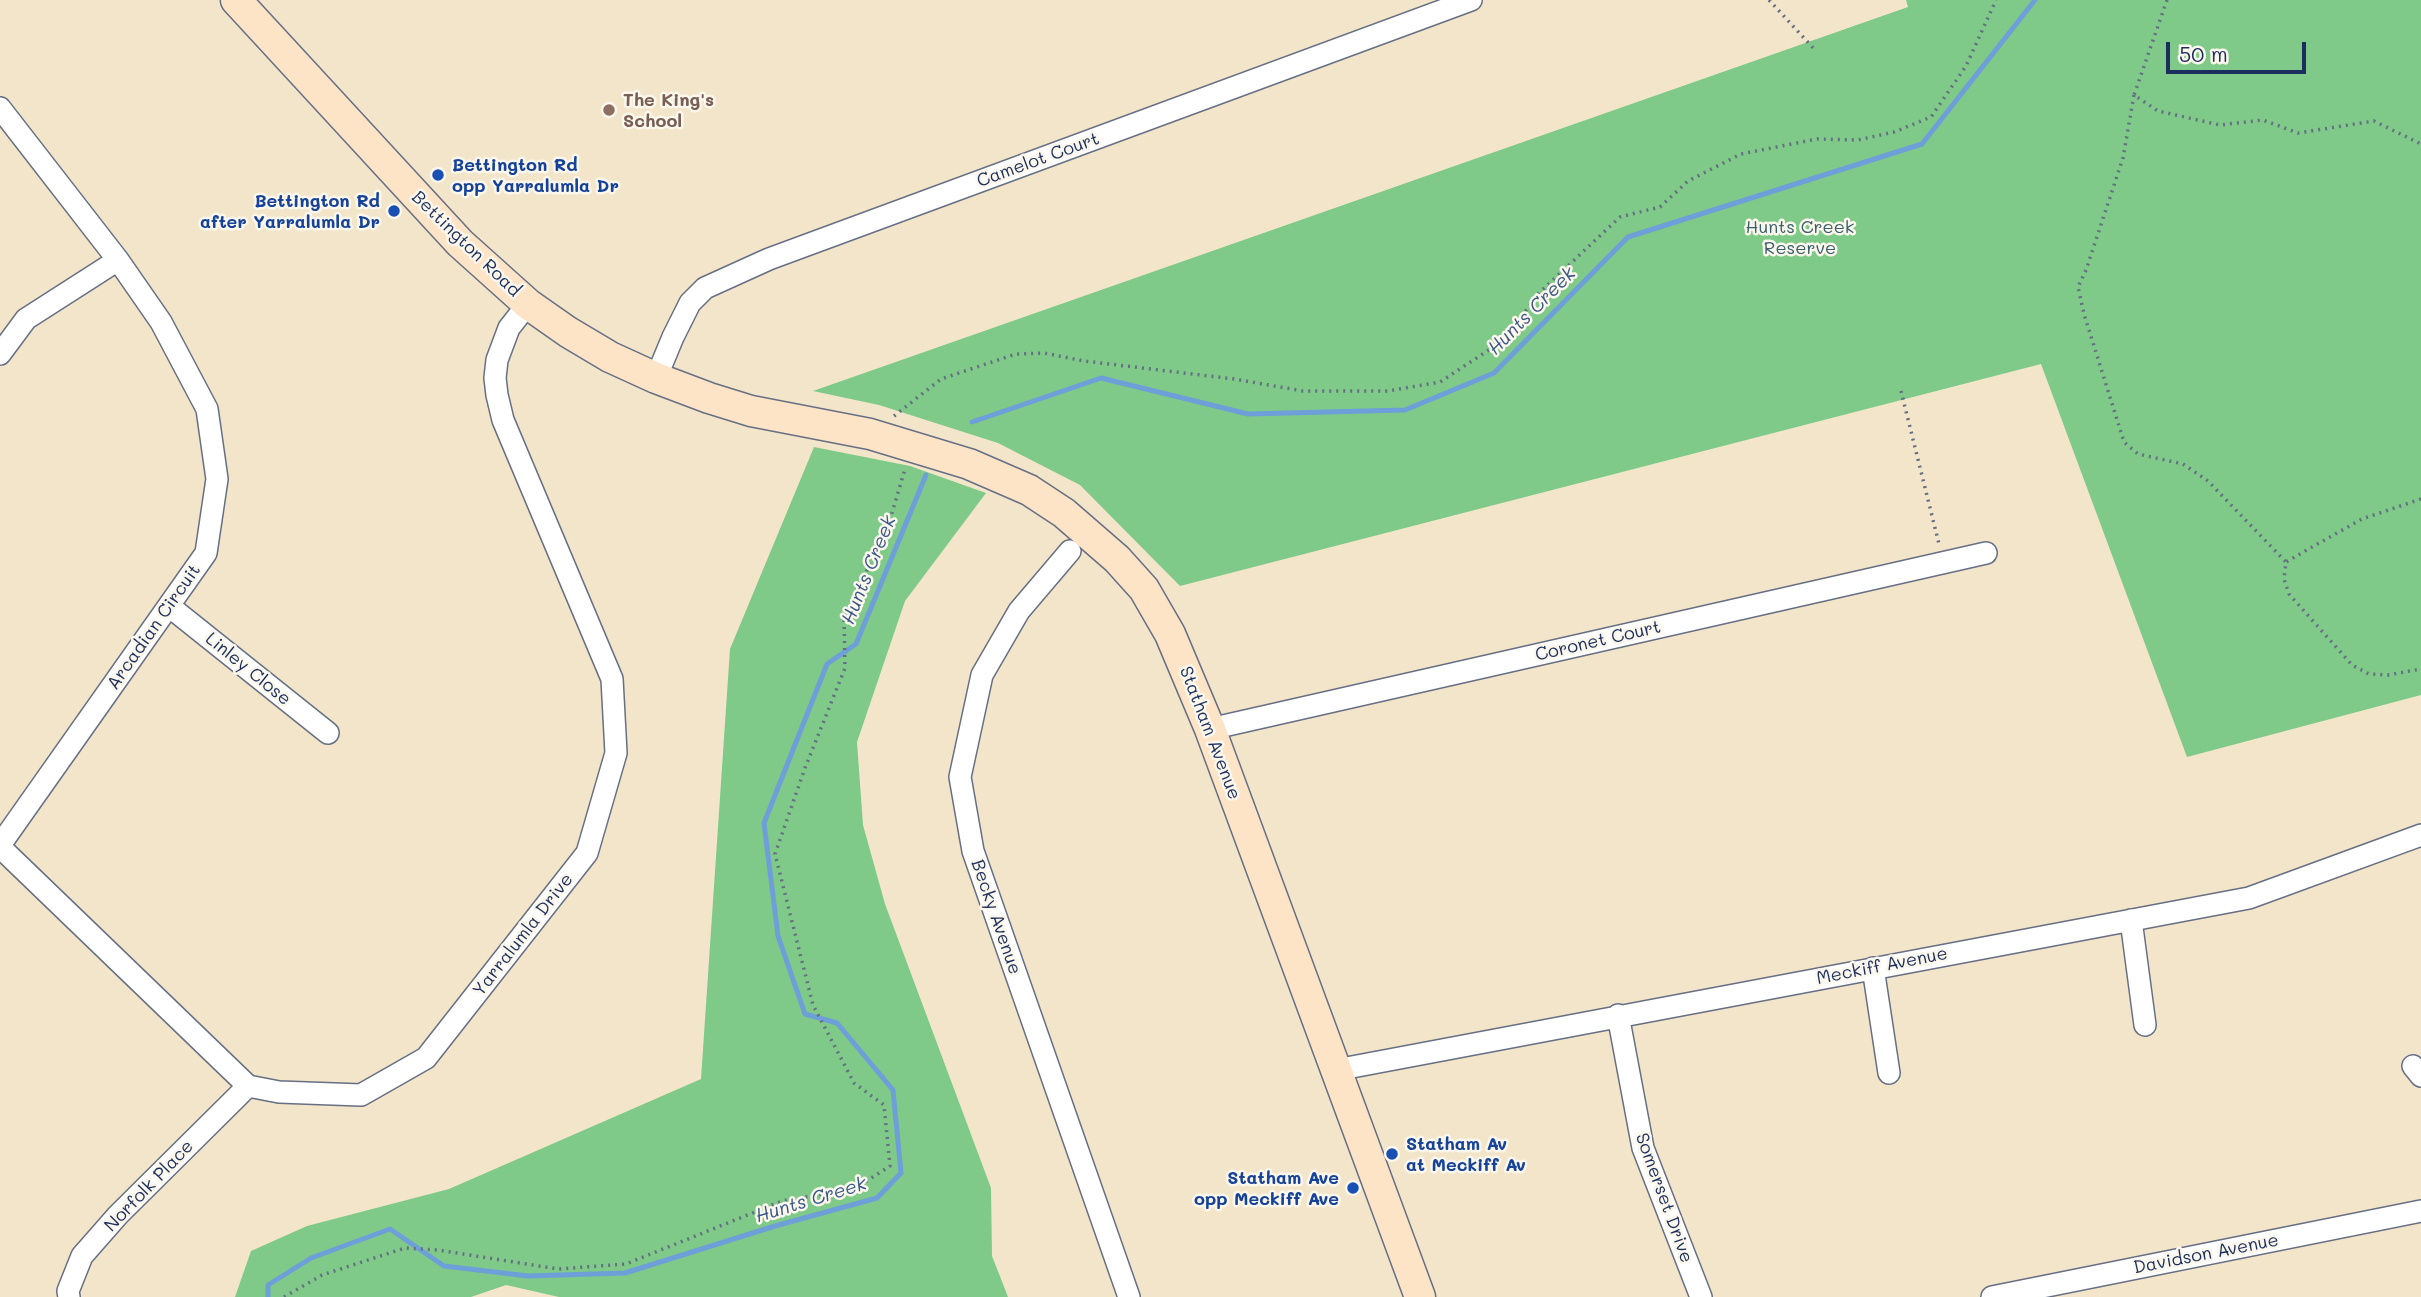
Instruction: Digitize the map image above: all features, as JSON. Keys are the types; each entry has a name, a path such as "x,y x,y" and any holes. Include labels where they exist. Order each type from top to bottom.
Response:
{"main road":[{"name":"Bettington Road","path":"236,0 460,243 528,304 610,357 656,378 751,411"},
{"name":"Statham Avenue","path":"751,411 870,434 968,464 1029,491 1064,513 1093,536 1144,589 1170,634 1210,729 1420,1297"}],"street":[{"name":"Camelot Court","path":"656,378 690,303 705,288 782,254 1471,0"},
{"name":"Arcadian Circuit","path":"0,108 118,260 161,323 207,409 217,479 206,553 0,846"},
{"path":"0,354 26,319 118,260"},
{"name":"Yarralumla Drive","path":"248,1086 279,1092 361,1095 426,1058 587,853 617,753 612,679 500,408 495,378 497,360 509,328 528,304"},
{"name":"Becky Avenue","path":"1070,551 1019,611 982,675 960,777 973,851 1129,1297"},
{"name":"Coronet Court","path":"1210,729 1986,553"},
{"name":"Linley Close","path":"169,606 328,733"},
{"name":"Meckiff Avenue","path":"1336,1070 2249,898 2421,835"},
{"path":"0,846 248,1086"},
{"path":"2131,920 2145,1025"},
{"path":"1872,968 1889,1073"},
{"name":"Somerset Drive","path":"1618,1015 1643,1148 1701,1297"},
{"name":"Norfolk Place","path":"69,1297 68,1291 82,1256 118,1216 248,1086"},
{"name":"Davidson Avenue","path":"1992,1297 2421,1211"}],"path":[{"path":"1769,0 1816,51"},
{"path":"870,434 940,379 1016,354 1044,353 1084,361 1234,379 1303,391 1388,391 1440,382 1504,340 1539,293 1620,217 1660,207 1688,181 1741,154 1817,139 1858,140 1894,132 1931,117 1966,66 1996,0"},
{"path":"2167,0 2134,95 2123,158 2087,271 2078,287 2123,442 2138,454 2183,464 2208,481 2286,562"},
{"path":"2134,95 2158,111 2220,125 2263,120 2298,133 2374,121 2421,144"},
{"path":"1901,391 1943,563"},
{"path":"284,1297 322,1275 405,1248 438,1250 558,1269 626,1264 782,1201 854,1189 890,1166 884,1105 854,1083 813,1005 775,854 814,744 845,668 844,617 887,530 911,446"},
{"path":"2286,562 2362,519 2421,499"},
{"path":"2286,562 2284,579 2288,594 2352,665 2369,674 2388,675 2421,669"}],"green space":[{"name":"Hunts Creek Reserve","path":"1906,0 2421,0 2421,695 2187,757 2041,364 1180,586 1080,485 998,443 879,405 813,391 1908,7"},
{"path":"814,447 910,466 986,493 905,601 857,742 863,825 885,904 991,1188 992,1256 1008,1297 559,1297 506,1285 471,1297 235,1297 251,1251 307,1226 449,1189 701,1079 730,649"}],"waterway":[{"name":"Hunts Creek","path":"972,422 1101,378 1248,414 1405,410 1494,373 1628,237 1922,144 2035,0"},
{"name":"Hunts Creek","path":"268,1297 268,1285 311,1258 390,1229 444,1266 528,1276 625,1273 775,1226 877,1198 901,1173 893,1090 837,1023 805,1014 778,936 764,823 827,664 856,644 926,475"}],"place":[{"name":"The King's School","path":"609,110"},
{"name":"Bettington Rd opp Yarralumla Dr","path":"438,175"},
{"name":"Bettington Rd after Yarralumla Dr","path":"394,211"},
{"name":"Statham Av at Meckiff Av","path":"1392,1154"},
{"name":"Statham Ave opp Meckiff Ave","path":"1353,1188"}]}
